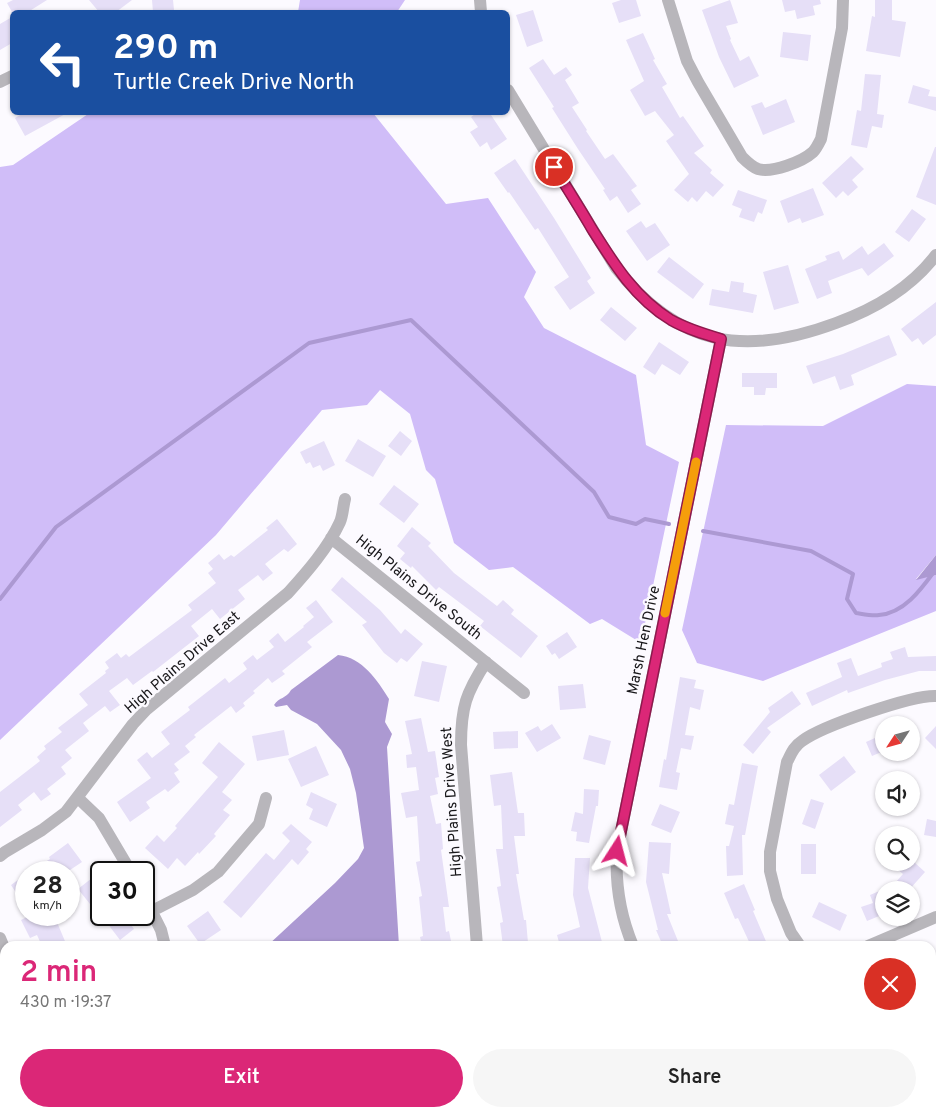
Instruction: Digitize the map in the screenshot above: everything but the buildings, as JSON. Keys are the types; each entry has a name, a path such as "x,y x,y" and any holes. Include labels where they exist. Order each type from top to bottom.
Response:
{"street":[{"path":"668,0 687,61 742,157 749,164 769,170 804,159 814,151 821,139 842,28 843,0"},
{"path":"510,93 616,268 632,288 651,306 690,329 721,339 759,342 793,337 870,309 906,286 936,256"},
{"name":"Marsh Hen Drive","path":"631,941 621,913 616,873 617,851 721,339"},
{"name":"High Plains Drive East","path":"0,856 55,822 78,798 133,724 147,709 288,593 331,538 340,520 345,499"},
{"name":"High Plains Drive South","path":"331,538 524,693"},
{"name":"High Plains Drive West","path":"477,941 461,745 461,723 465,701 471,684 486,662"},
{"path":"796,941 790,933 780,908 770,871 770,852 787,762 793,749 801,741 814,733 846,721 911,699 936,696"},
{"path":"78,798 99,818 124,861"},
{"path":"155,909 192,890 218,872 259,824 266,798"},
{"path":"155,917 164,941"},
{"path":"889,941 936,917"}],"shaded area":[{"path":"300,0 405,0 398,10 298,10"},
{"path":"87,115 375,115 446,204 488,198 536,272 524,297 544,328 636,375 646,445 679,462 641,643 602,619 590,624 513,567 489,570 454,543 435,479 426,470 410,414 380,390 367,405 322,410 216,535 0,740 0,167 13,165"},
{"path":"907,384 936,386 936,555 916,579 936,575 936,611 763,681 697,663 682,630 726,425 823,426"},
{"path":"936,555 936,575 916,580"},
{"path":"338,655 355,660 362,665 380,685 389,699 385,722 392,734 387,747 399,941 272,941 335,883 358,859 364,848 356,793 350,769 341,750 317,724 291,710 287,705 276,707 274,705"}],"waterway":[{"path":"0,599 56,527 309,343 411,320 594,492 609,517 636,524 645,519 669,524"},
{"path":"703,531 811,551 853,574 847,599 856,613 868,615 888,613 905,605 936,569"}],"slow traffic":[{"path":"665,613 696,462"}],"route":[{"path":"554,167 616,268 632,288 651,306 672,320 690,329 721,339 617,851"}]}
